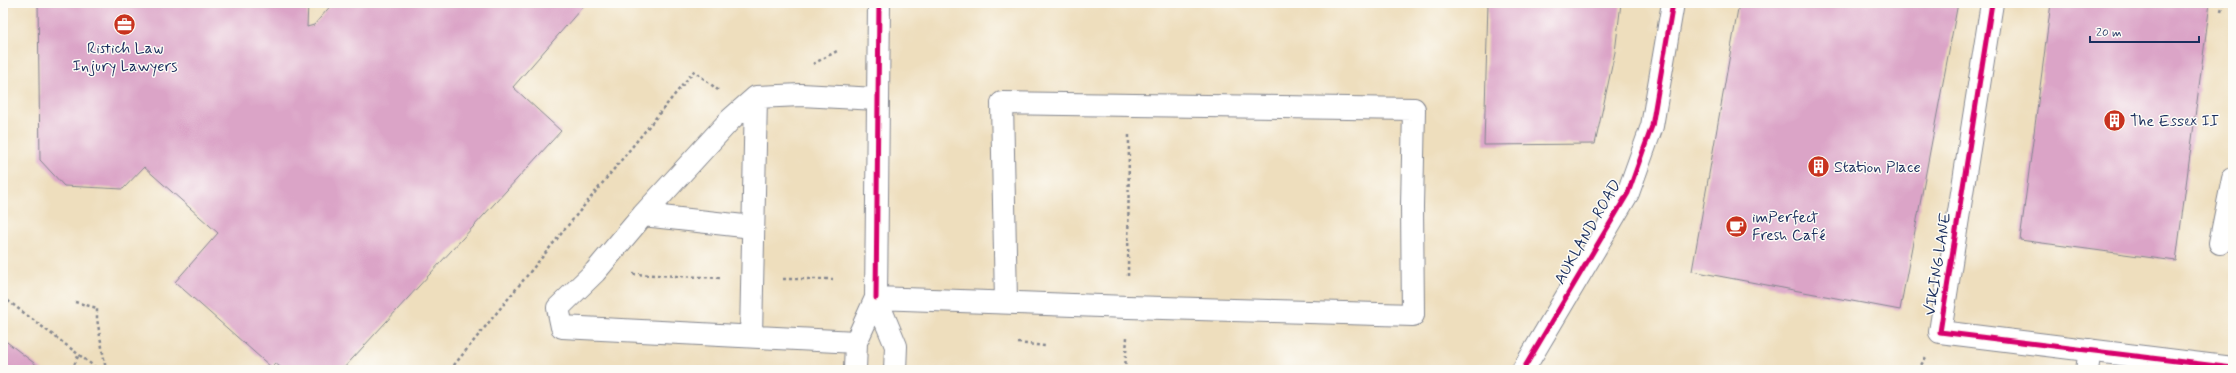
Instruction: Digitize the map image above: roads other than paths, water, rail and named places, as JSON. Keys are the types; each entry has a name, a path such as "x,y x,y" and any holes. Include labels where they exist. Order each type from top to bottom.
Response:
{"street":[{"path":"879,3 876,298 896,346 895,370"},
{"name":"AUKLAND ROAD","path":"1523,370 1628,193 1652,126 1673,3"},
{"name":"VIKING LANE","path":"1992,3 1940,332 2088,360 2233,368"},
{"path":"856,342 562,327 558,308 595,272 643,215 731,119 756,97 801,95 877,99"},
{"path":"751,336 756,97"},
{"path":"876,298 1412,315 1414,109 1002,103 1006,302"},
{"path":"2220,244 2233,179"},
{"path":"643,215 753,227"},
{"path":"855,370 856,342 876,298"}],"place":[{"name":"Ristich Law Injury Lawyers","path":"125,24"},
{"name":"The Essex II","path":"2115,121"},
{"name":"Station Place","path":"1819,167"},
{"name":"imPerfect Fresh Café","path":"1736,226"}]}
